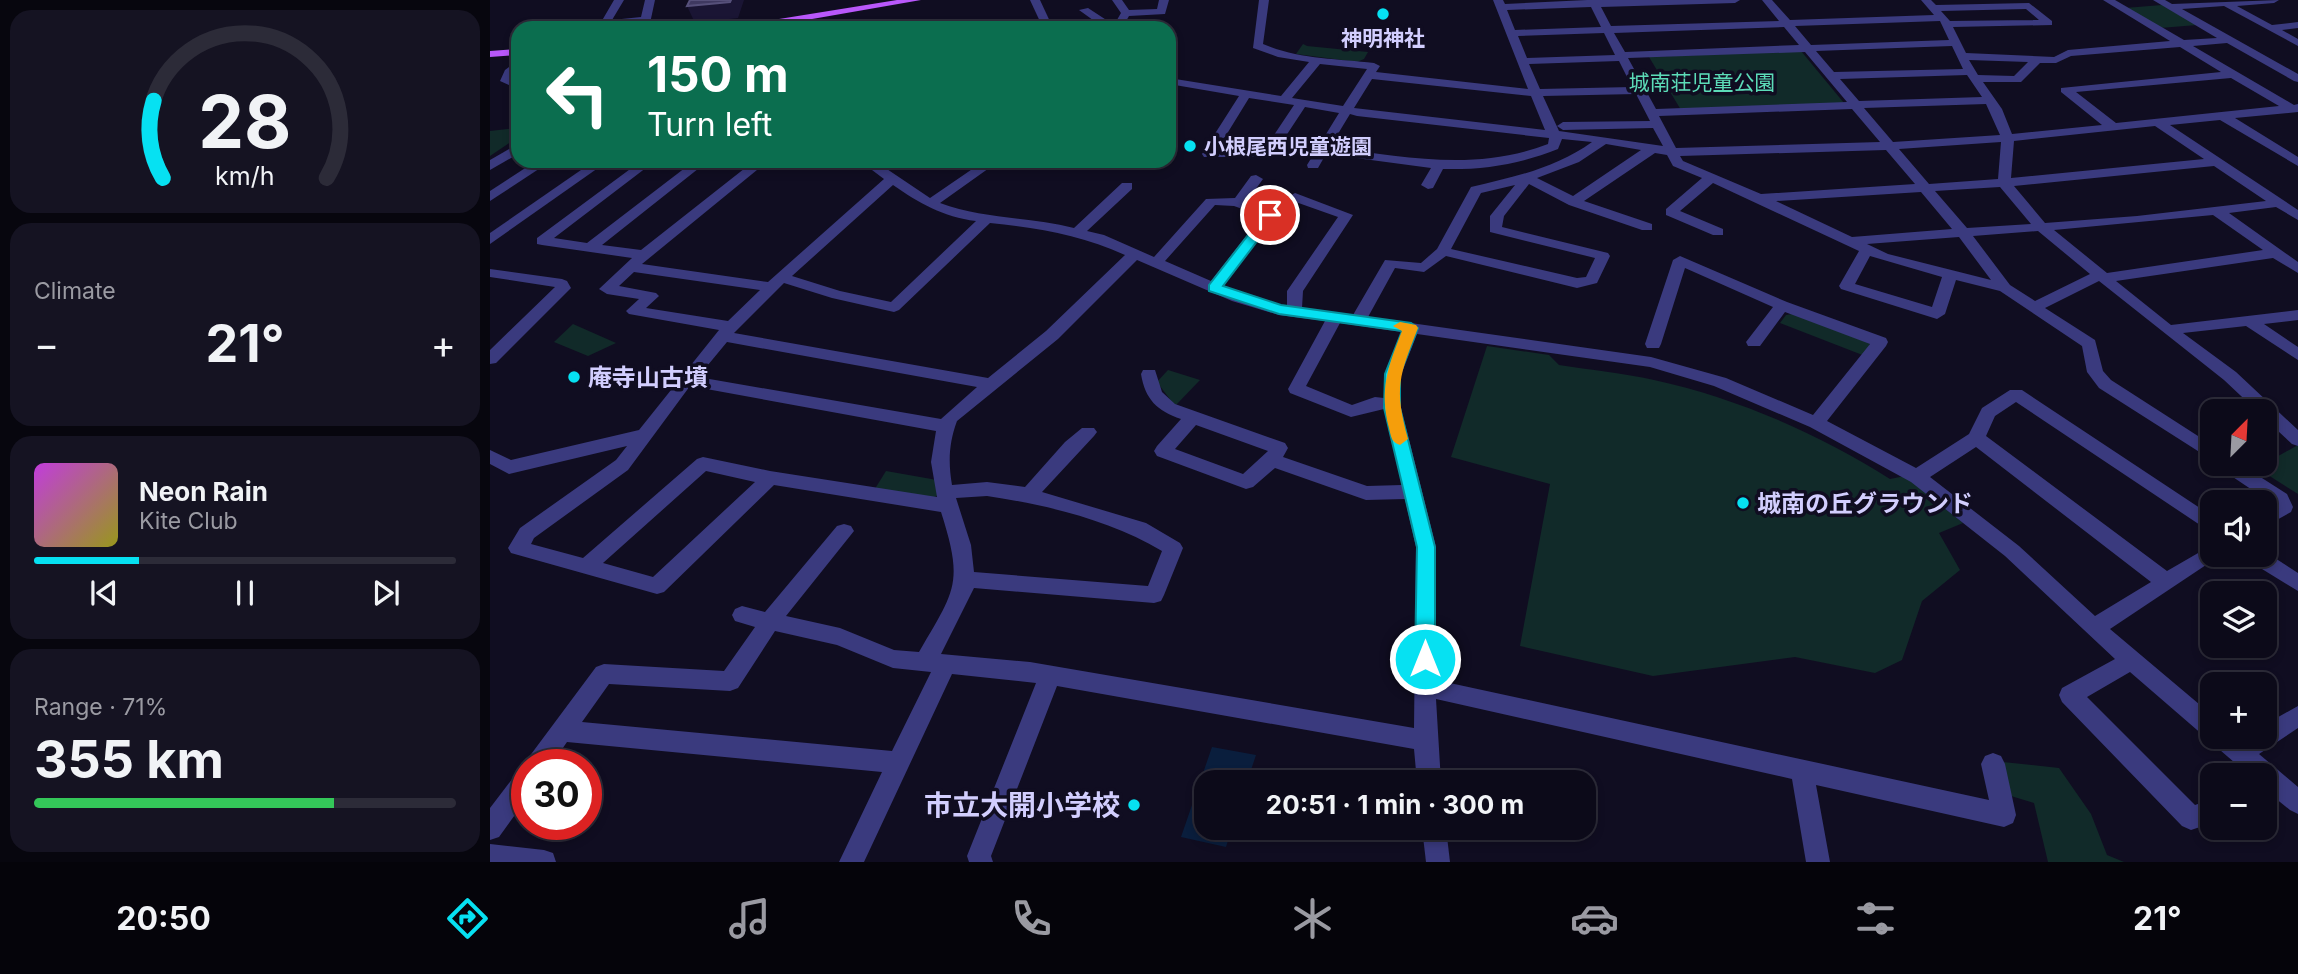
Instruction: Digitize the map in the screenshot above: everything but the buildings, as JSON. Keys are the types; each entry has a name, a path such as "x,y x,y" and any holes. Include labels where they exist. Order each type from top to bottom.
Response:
{"main road":[{"path":"786,21 916,0"},
{"path":"490,54 511,52"}],"street":[{"path":"607,21 618,0 633,0"},
{"path":"646,21 650,0"},
{"path":"1035,0 1045,21"},
{"path":"1116,0 1126,13"},
{"path":"1126,13 1160,12 1164,0"},
{"path":"1264,0 1257,46 1266,51 1374,66 1312,165"},
{"path":"1323,150 1469,166 1540,153 1554,146 1553,131 1500,4 1735,0"},
{"path":"1767,0 1963,233 2005,288 2089,344 2095,372 2105,384 2200,446"},
{"path":"2108,0 2295,108"},
{"path":"2158,0 2298,79"},
{"path":"2171,8 2274,0"},
{"path":"1593,2 1678,163 1883,257 2005,288"},
{"path":"2225,3 2298,43"},
{"path":"1511,33 1786,22 1937,12 2029,6 2048,23 1937,12"},
{"path":"1084,10 1100,21"},
{"path":"1937,12 1972,75 1996,109 2008,138 2004,183 2042,228 2168,330 2230,376 2298,440"},
{"path":"1121,21 1126,13"},
{"path":"2270,28 2298,25"},
{"path":"1962,56 2056,60 2068,53 2228,40"},
{"path":"1522,61 1953,43"},
{"path":"1285,98 1318,59"},
{"path":"1830,76 1972,75 2017,80 2037,59"},
{"path":"2281,69 2298,68"},
{"path":"2113,127 2065,90 2235,74"},
{"path":"1368,75 1536,93 1640,90"},
{"path":"1176,82 1348,109 1553,131 1673,152 1889,146 2008,138 2295,108"},
{"path":"1247,92 1208,154 1268,155 1303,101"},
{"path":"1553,131 1655,118 1989,100"},
{"path":"2223,116 2298,162"},
{"path":"2157,122 2298,216"},
{"path":"1358,321 1390,263 1424,268 1443,251 1476,190 1527,178 1581,158 1604,140"},
{"path":"1574,202 1653,148"},
{"path":"491,164 511,152"},
{"path":"1759,198 2004,183 2216,162"},
{"path":"1428,185 1439,164"},
{"path":"490,197 534,168"},
{"path":"490,240 592,168"},
{"path":"640,168 542,241 644,255"},
{"path":"589,248 693,168"},
{"path":"753,168 644,255 607,289 651,296 634,311 991,384"},
{"path":"875,168 930,204 960,215 1045,225 1099,238 1237,298 1294,312 1651,362 1720,382 1816,423 1917,477 2012,551 2094,628 2200,719"},
{"path":"930,204 983,168"},
{"path":"1713,177 1671,212 1718,232"},
{"path":"1527,178 1574,202 1647,227"},
{"path":"1443,251 1577,283 1592,280 1603,256 1495,229 1497,216 1527,178"},
{"path":"1239,202 1256,179"},
{"path":"770,478 657,586 518,548 527,533 622,465 686,380 727,332 777,282 890,180"},
{"path":"1077,233 1127,186"},
{"path":"1294,312 1295,291 1346,215 1295,197"},
{"path":"1156,263 1211,202 1239,202 1270,215 1214,288"},
{"path":"1851,241 2137,220 2279,203"},
{"path":"2214,209 2298,270"},
{"path":"630,267 777,282 894,307 987,218"},
{"path":"1867,249 1846,286 1937,314 1950,276"},
{"path":"2034,307 2102,277 2275,253"},
{"path":"851,862 899,763 964,588 965,564 939,466 945,426 961,407 1052,335 1134,254"},
{"path":"1653,344 1680,260 1782,305 1880,341 1816,423"},
{"path":"490,359 563,288 562,284 491,274"},
{"path":"1754,342 1782,305"},
{"path":"2168,330 2298,315"},
{"path":"1335,318 1296,389 1351,411 1364,410 1375,402 1392,404"},
{"path":"2250,321 2298,355"},
{"path":"1411,328 1393,374 1392,404 1426,547 1425,740 1428,770"},
{"path":"1149,374 1151,386 1165,408 1193,417 1279,449 1272,460 1246,482 1163,451 1193,417"},
{"path":"686,380 945,426"},
{"path":"1917,477 1976,439 1988,412 2015,394 2200,518"},
{"path":"1029,495 1071,447 1088,432"},
{"path":"490,456 509,467 645,435"},
{"path":"1976,439 2166,582"},
{"path":"1272,460 1366,493 1413,492"},
{"path":"586,567 704,464 770,478 946,499 987,489 1029,495 1139,528 1173,548 1154,595 964,579"},
{"path":"2245,476 2266,490"},
{"path":"2277,497 2284,508 2277,512"},
{"path":"549,749 604,674 730,681 770,621 844,531"},
{"path":"2094,628 2200,561"},
{"path":"2274,567 2298,583"},
{"path":"742,615 840,637 893,659 1050,676 1425,740"},
{"path":"2132,660 2070,695 2191,818 2200,815"},
{"path":"981,862 979,856 1050,676"},
{"path":"1425,687 2004,815 1993,764"},
{"path":"2241,753 2298,716"},
{"path":"562,731 899,763"},
{"path":"2236,749 2281,794"},
{"path":"1802,770 1818,862"},
{"path":"490,828 511,800"},
{"path":"1435,840 1438,862"},
{"path":"490,856 544,862"}],"green space":[{"path":"2162,5 2197,25 2160,28 2125,8"},
{"path":"1303,44 1368,52 1364,59 1357,62 1296,54"},
{"name":"城南荘児童公園","path":"1801,51 1844,103 1681,110 1649,57"},
{"path":"511,129 511,142 490,156 490,131"},
{"path":"1798,313 1868,341 1871,348 1865,356 1780,323 1786,315"},
{"path":"573,324 616,343 588,356 554,342"},
{"name":"城南の丘グラウンド","path":"1487,346 1549,355 1559,365 1642,378 1716,397 1806,433 1890,479 1905,476 1963,523 1939,533 1960,570 1922,601 1902,660 1875,673 1795,657 1653,676 1520,646 1550,484 1451,457"},
{"path":"1168,370 1200,380 1175,406 1157,382"},
{"path":"2298,445 2298,494 2270,476 2277,476 2277,457"},
{"path":"886,471 937,480 938,495 927,502 873,492"},
{"path":"2003,762 2059,768 2091,814 2107,855 2124,862 2048,862 2034,803 2011,796"}],"water":[{"path":"1212,747 1256,755 1251,770 1204,770"},
{"path":"1194,799 1194,840 1181,837"},
{"path":"1194,840 1228,840 1226,847"}],"slow traffic":[{"path":"1400,326 1411,328 1393,374 1392,408 1400,439"}],"place":[{"name":"神明神社","path":"1383,14"},
{"name":"小根尾西児童遊園","path":"1190,146"},
{"name":"庵寺山古墳","path":"574,377"},
{"name":"城南の丘グラウンド","path":"1743,503"},
{"name":"市立大開小学校","path":"1134,805"}],"route":[{"path":"1270,215 1214,288 1279,310 1411,328 1393,374 1392,408 1426,547 1425,659"}]}
